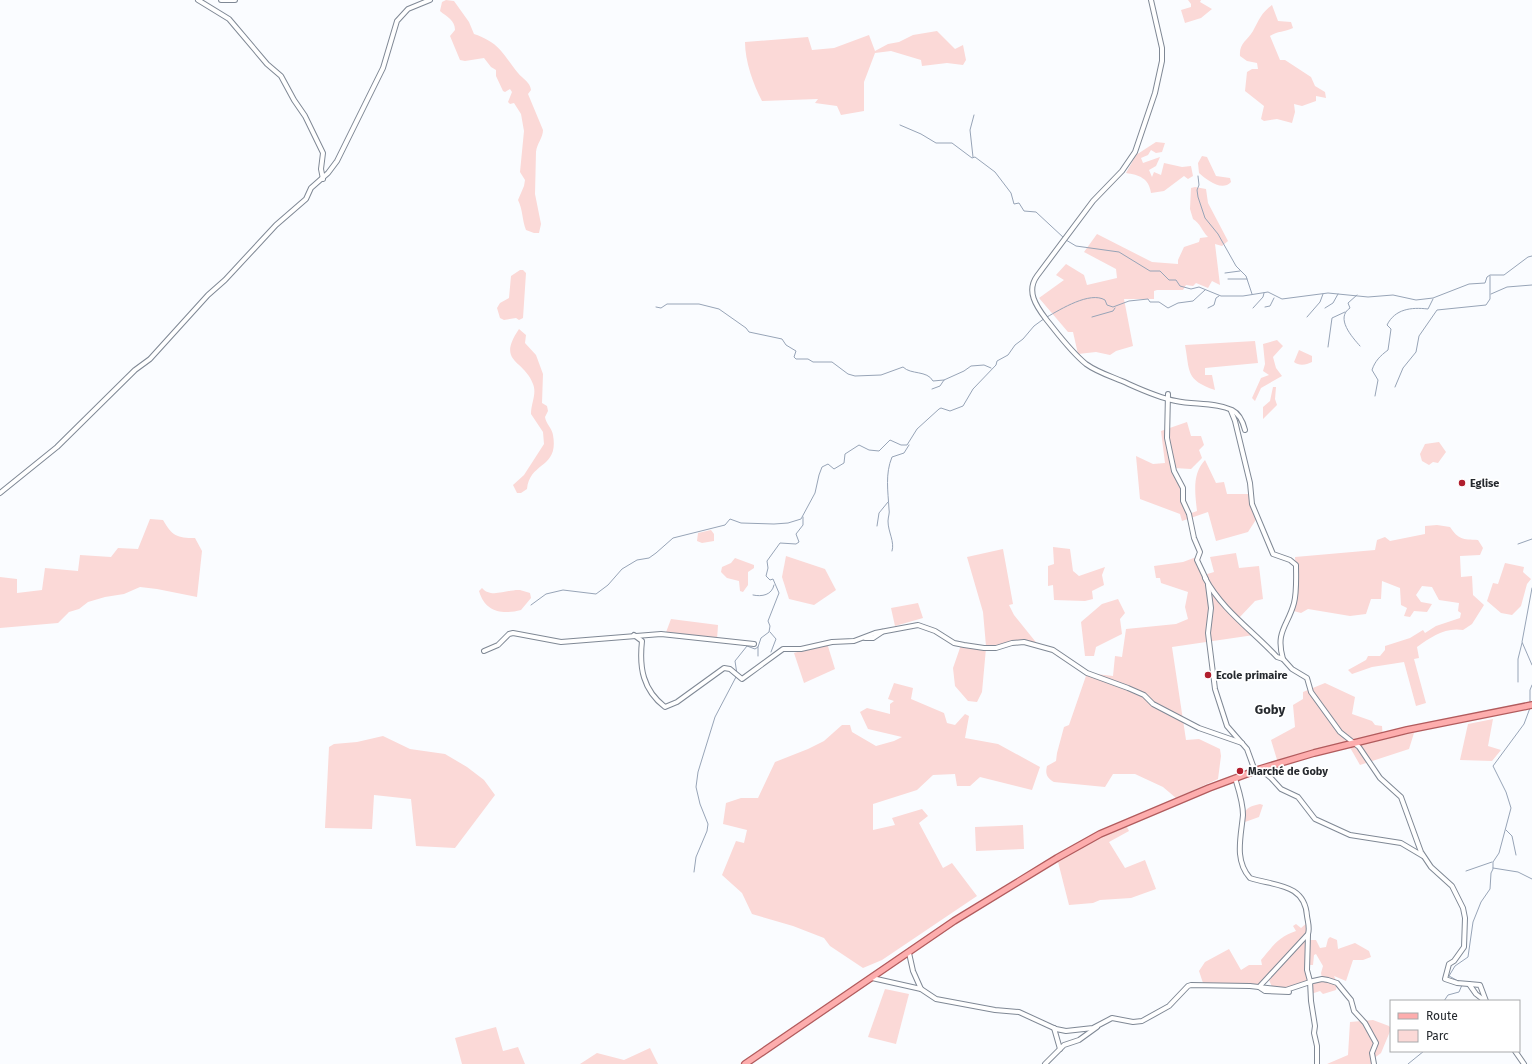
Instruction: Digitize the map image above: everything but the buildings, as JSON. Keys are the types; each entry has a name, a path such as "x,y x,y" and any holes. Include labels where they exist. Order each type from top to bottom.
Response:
{"main road":[{"path":"745,1064 994,896 1100,834 1181,799 1257,770 1352,743 1407,730 1530,706"}],"street":[{"path":"198,0 229,19 267,64 281,76 294,100 305,116 323,153 321,169 323,179"},
{"path":"221,0 235,0"},
{"path":"0,493 57,447 134,370 144,364 208,295 226,280 276,225 306,199 311,188 323,179 336,161 383,68 397,21 408,9 430,0"},
{"path":"1151,0 1162,48 1162,61 1156,87 1139,142 1122,171 1096,197 1033,282 1032,294 1040,312 1072,350 1087,365 1145,392 1168,400 1228,408 1239,416 1244,430"},
{"path":"1168,394 1168,438 1170,457 1174,471 1183,488 1183,501 1189,514 1194,538 1200,552 1197,560 1211,597 1208,633 1215,689 1227,726 1247,749 1257,770 1271,778 1281,789 1298,797 1315,819 1350,835 1401,843 1425,858"},
{"path":"1228,408 1233,412 1236,421 1250,483 1252,504 1257,520 1273,554 1290,560 1296,565 1294,603 1280,640 1283,659"},
{"path":"1205,578 1214,593 1242,624 1276,657 1283,659 1292,669 1308,680 1311,692 1330,716 1340,732 1359,747 1386,784 1401,797 1406,816 1425,858 1431,867 1452,886 1465,912 1464,947 1454,961 1448,964 1445,979 1457,983 1480,985 1486,1000"},
{"path":"634,635 642,641 640,659 644,679 655,699 665,707 677,702 724,668 730,669 742,679 784,649 809,648 832,642 854,641 884,630 918,625 935,631 954,643 964,646 996,648 1018,642 1053,650 1087,673 1128,688 1144,696 1153,704 1199,728 1242,743"},
{"path":"484,651 498,645 509,634 513,633 535,636 545,640 572,642 634,635 662,634 754,644"},
{"path":"1235,778 1242,802 1243,815 1239,850 1242,868 1250,878 1264,880 1296,892 1302,898 1307,910 1309,926 1307,970 1310,981 1311,1002 1315,1026 1314,1033 1317,1046 1316,1064"},
{"path":"1259,987 1308,934"},
{"path":"908,953 913,971 921,989"},
{"path":"872,978 921,989 936,998 995,1010 1019,1012 1054,1028 1071,1030 1099,1026"},
{"path":"1044,1064 1067,1044 1087,1035 1112,1018 1133,1022 1142,1021 1169,1006 1190,985 1259,987 1286,990 1310,981 1322,979 1337,983 1351,1000 1354,1011 1365,1023 1376,1043 1372,1053 1374,1064"},
{"path":"1469,984 1476,994 1485,1000"},
{"path":"1054,1028 1057,1034 1060,1049"},
{"path":"1515,1052 1520,1062 1524,1064"}],"green space":[{"path":"446,0 454,1 469,22 474,34 490,41 500,49 530,87 531,90 528,94 543,130 536,152 535,194 541,224 539,233 526,230 518,200 525,180 520,172 524,131 521,114 514,103 510,104 508,102 512,92 510,89 505,92 503,91 496,76 496,70 491,67 484,58 465,61 460,60 450,36 455,30 454,24 440,11 442,2"},
{"path":"1188,0 1201,0 1200,2 1212,9 1201,18 1185,23 1181,10 1191,7"},
{"path":"1272,5 1278,21 1291,22 1293,28 1270,36 1280,60 1285,60 1311,77 1315,86 1325,92 1326,98 1316,96 1316,101 1302,106 1294,104 1295,112 1292,123 1277,119 1264,121 1261,119 1264,106 1245,91 1247,72 1252,69 1258,69 1257,63 1247,61 1240,56 1241,48 1263,14"},
{"path":"937,31 955,49 963,45 966,60 963,65 947,63 922,66 921,60 891,51 875,53 864,82 864,111 841,115 837,106 815,103 818,99 762,101 750,72 745,49 745,42 808,37 812,50 834,48 869,35 875,51 888,44 899,42 913,35"},
{"path":"1156,142 1165,143 1162,152 1156,153 1151,150 1148,155 1141,158 1143,163 1160,157 1156,166 1149,170 1152,177 1154,172 1161,175 1164,163 1182,167 1191,166 1193,176 1188,179 1184,176 1164,191 1151,193 1148,184 1143,178 1126,173 1136,155"},
{"path":"1202,156 1207,157 1216,176 1230,178 1231,182 1223,186 1215,184 1199,173 1198,163"},
{"path":"1195,187 1206,189 1208,203 1228,241 1222,246 1215,244 1220,285 1212,281 1208,288 1196,283 1193,286 1186,285 1183,290 1154,291 1154,299 1124,299 1133,346 1116,351 1110,355 1096,352 1078,354 1073,332 1068,332 1039,298 1064,280 1056,275 1066,264 1084,275 1087,285 1117,278 1116,269 1084,252 1097,234 1152,262 1178,264 1178,260 1184,247 1199,242 1200,238 1208,237 1193,219 1190,209 1191,188"},
{"path":"520,270 523,270 526,273 523,318 519,320 516,318 504,320 500,318 497,308 500,303 509,298 511,276"},
{"path":"519,329 526,335 525,343 536,355 543,374 542,403 547,406 548,411 545,417 553,435 554,446 552,454 548,460 533,474 529,480 527,489 521,493 517,493 513,485 524,475 544,444 543,432 531,414 534,395 533,384 529,376 511,355 510,348"},
{"path":"1277,340 1283,346 1273,357 1276,368 1282,376 1261,388 1255,401 1252,398 1261,378 1269,375 1263,371 1265,364 1263,344"},
{"path":"1255,341 1258,363 1205,368 1205,375 1212,375 1215,390 1198,382 1191,374 1185,345"},
{"path":"1299,350 1312,356 1312,362 1303,365 1294,362"},
{"path":"1273,387 1276,387 1275,399 1277,405 1263,419 1263,407 1270,401"},
{"path":"1187,422 1191,436 1201,436 1204,445 1199,450 1202,458 1191,469 1174,468 1183,488 1183,496 1189,514 1197,511 1195,484 1198,471 1205,460 1216,483 1224,482 1227,494 1251,494 1257,518 1248,532 1216,541 1208,512 1182,521 1180,514 1140,499 1136,456 1153,464 1165,463 1161,431"},
{"path":"1439,442 1446,452 1438,463 1433,462 1429,465 1422,461 1420,454 1425,444"},
{"path":"150,519 163,520 169,530 179,537 195,538 202,551 197,597 140,587 124,594 88,602 79,609 69,612 58,623 0,628 0,577 17,579 17,593 42,590 45,568 78,571 80,555 111,557 118,548 138,549"},
{"path":"1437,525 1450,527 1461,538 1478,540 1483,548 1480,555 1460,556 1461,577 1472,576 1473,595 1484,605 1472,624 1463,630 1456,629 1444,631 1433,636 1417,647 1419,658 1414,659 1426,703 1416,706 1404,662 1372,667 1352,674 1348,670 1366,660 1368,656 1380,656 1385,650 1385,646 1410,638 1423,630 1425,633 1436,626 1460,618 1461,613 1458,611 1459,603 1439,600 1432,587 1422,586 1416,595 1421,602 1432,604 1427,612 1414,611 1410,617 1404,616 1407,608 1401,605 1400,588 1382,581 1381,599 1371,599 1366,614 1350,616 1308,609 1301,613 1290,610 1293,604 1295,591 1295,557 1375,550 1377,540 1385,537 1390,541 1425,534 1425,526"},
{"path":"711,530 714,534 714,541 702,543 697,541 698,533"},
{"path":"1053,547 1070,549 1073,571 1079,576 1105,567 1102,575 1104,585 1092,591 1093,599 1085,601 1054,600 1053,585 1048,586 1048,566 1054,564"},
{"path":"1003,549 1013,604 1009,605 1014,615 1039,646 1024,642 986,648 982,692 977,702 968,701 955,686 953,668 961,645 986,646 983,612 967,557"},
{"path":"1236,553 1239,568 1259,566 1263,599 1255,601 1238,619 1254,635 1172,647 1186,740 1199,739 1220,749 1221,756 1218,779 1176,798 1163,787 1135,774 1113,774 1105,787 1054,782 1050,779 1046,774 1047,766 1056,761 1064,727 1069,725 1087,673 1113,676 1115,656 1122,657 1126,629 1176,624 1188,619 1185,607 1188,592 1161,583 1160,578 1156,578 1154,566 1183,562 1199,556 1197,560 1204,575 1214,572 1210,557"},
{"path":"786,556 825,569 836,590 814,605 789,599 782,577"},
{"path":"735,558 754,565 754,568 748,572 748,585 743,592 740,591 739,581 727,578 721,572 722,567 731,563"},
{"path":"1505,563 1524,567 1523,572 1531,579 1527,584 1521,606 1512,615 1501,613 1487,601 1493,583 1498,584"},
{"path":"482,588 490,593 520,590 530,593 531,598 521,610 501,612 490,608 485,604 479,591"},
{"path":"1118,599 1125,613 1120,619 1122,634 1096,647 1094,656 1085,656 1081,622 1102,604"},
{"path":"918,603 923,618 895,626 891,608"},
{"path":"671,619 718,625 717,640 665,635"},
{"path":"827,643 835,669 804,683 794,653"},
{"path":"894,683 913,688 911,699 944,713 947,723 955,725 965,714 969,716 965,738 998,744 1040,767 1032,790 980,777 970,786 957,786 955,774 933,775 917,790 873,804 873,830 895,825 892,818 922,809 928,816 919,823 943,868 952,863 977,896 882,960 863,968 830,946 824,938 793,926 752,914 742,893 722,875 736,841 744,843 747,830 723,824 726,803 741,798 758,798 775,762 824,741 842,725 850,725 852,732 876,746 902,737 868,729 860,712 867,708 890,714 890,704 894,701 888,699"},
{"path":"1325,683 1355,697 1352,714 1372,721 1375,725 1382,726 1383,739 1414,733 1409,749 1360,765 1348,744 1278,763 1271,740 1295,727 1293,705 1303,699 1303,692"},
{"path":"1493,719 1488,746 1501,750 1492,761 1460,760 1468,724"},
{"path":"383,736 410,749 445,754 467,767 484,780 495,795 455,848 416,846 411,799 374,795 372,829 325,828 329,747 334,744 357,742"},
{"path":"1260,804 1263,805 1259,817 1245,822 1243,815 1246,810 1252,806"},
{"path":"1125,823 1129,831 1109,842 1125,868 1145,860 1156,889 1131,898 1100,900 1093,903 1069,905 1057,858"},
{"path":"1023,825 1024,849 976,851 975,827"},
{"path":"1308,922 1311,929 1309,930 1308,940 1316,940 1320,948 1326,947 1330,937 1337,940 1338,949 1355,943 1369,951 1371,957 1363,960 1353,960 1346,981 1334,976 1337,983 1336,990 1323,994 1320,991 1311,994 1309,983 1286,990 1273,989 1268,978 1259,987 1204,986 1199,971 1205,962 1229,949 1241,970 1249,965 1262,965 1261,960 1276,942 1296,931 1293,926 1296,924 1301,928","holes":["1316,954 1323,966 1321,973 1322,978 1311,981 1309,965 1313,965 1314,955"]},
{"path":"885,989 909,994 896,1044 868,1037"},
{"path":"1373,1020 1390,1028 1390,1031 1381,1053 1373,1059 1374,1064 1327,1064 1348,1055 1350,1022"},
{"path":"496,1027 503,1051 518,1047 525,1064 462,1064 455,1038"},
{"path":"650,1048 658,1064 580,1064 597,1053 624,1060"}],"waterway":[{"path":"973,157 970,130 974,115"},
{"path":"900,125 921,134 936,143 952,143 972,158 975,157 995,172 1011,193 1014,204 1019,203 1024,211 1036,212 1064,238"},
{"path":"1198,176 1198,197 1205,218 1218,234 1236,266 1246,276 1252,294"},
{"path":"1066,240 1076,246 1119,252 1150,271 1160,271 1169,280 1176,280 1180,286 1191,289 1199,287 1221,296 1243,296 1268,292 1282,299 1328,293 1368,297 1393,295 1416,300 1433,298 1469,284 1485,283 1487,277 1490,275 1504,275 1528,257 1532,256"},
{"path":"1225,273 1240,271"},
{"path":"1395,387 1403,368 1416,352 1419,336 1437,310 1486,305 1490,299 1490,276"},
{"path":"1228,279 1247,279"},
{"path":"1491,294 1507,287 1532,285"},
{"path":"1047,317 1084,299 1099,298 1105,300 1107,305 1113,307 1129,301 1148,299 1150,302 1159,302 1168,308 1178,303 1193,301 1205,290"},
{"path":"1253,308 1263,297 1264,293"},
{"path":"1307,317 1320,302 1323,294"},
{"path":"1325,308 1333,303 1338,294"},
{"path":"1357,295 1348,303 1350,308 1346,312 1344,322 1349,333 1360,346"},
{"path":"1208,308 1214,305 1216,298 1219,296"},
{"path":"1265,307 1270,306 1274,298"},
{"path":"1375,396 1378,380 1372,370 1378,359 1388,350 1391,329 1387,325 1394,315 1404,310 1416,308 1428,309 1433,299"},
{"path":"656,307 661,308 667,304 699,304 719,309 746,328 749,332 782,339 786,345 796,351 794,357 796,359 808,359 813,362 832,362 848,374 855,376 881,375 903,367 910,371 927,375 933,381 944,380"},
{"path":"1092,317 1113,311 1115,308"},
{"path":"1328,347 1332,318 1345,312"},
{"path":"531,605 546,594 563,590 596,594 608,585 622,569 637,560 649,558 673,538 725,525 730,519 741,523 774,524 788,523 801,519 815,493 822,467 828,464 834,469 844,463 845,454 859,445 869,450 879,451 890,440 901,445 907,445 917,429 939,409 941,408 950,411 963,406 973,389 996,365 997,361 1008,355 1015,345 1023,339 1034,326 1045,318"},
{"path":"932,389 940,386 944,380 964,371 971,366 984,365 991,368"},
{"path":"892,551 893,544 888,521 888,470 892,457 904,453 909,445"},
{"path":"877,526 879,513 888,502"},
{"path":"737,674 735,661 747,646 755,649 758,647 761,638 769,632 770,626 768,621 779,593 773,579 770,580 766,576 768,568 767,561 780,543 796,544 799,542 796,534 803,525 803,517"},
{"path":"1518,544 1532,539"},
{"path":"753,595 760,596 769,593 774,585"},
{"path":"1532,588 1522,642 1532,665"},
{"path":"770,632 776,639 771,652"},
{"path":"1518,682 1518,659 1522,643"},
{"path":"758,647 758,656"},
{"path":"694,872 696,857 707,831 708,824 700,804 696,787 698,772 715,717 736,677"},
{"path":"1530,702 1530,690 1532,685"},
{"path":"1460,982 1449,976 1455,966 1468,957 1473,922 1481,902 1490,889 1493,862 1499,853 1511,808 1506,792 1493,766 1524,724 1530,708"},
{"path":"1506,830 1512,836 1516,855"},
{"path":"1466,871 1492,862"},
{"path":"1493,868 1518,872 1532,879"},
{"path":"1445,1000 1448,995 1459,992 1462,985"},
{"path":"1408,1064 1423,1052"}],"place":[{"name":"Eglise","path":"1462,483"},
{"name":"Ecole primaire","path":"1208,675"},
{"name":"Marché de Goby","path":"1240,771"}],"district":[{"name":"Goby","path":"1270,709"}]}
